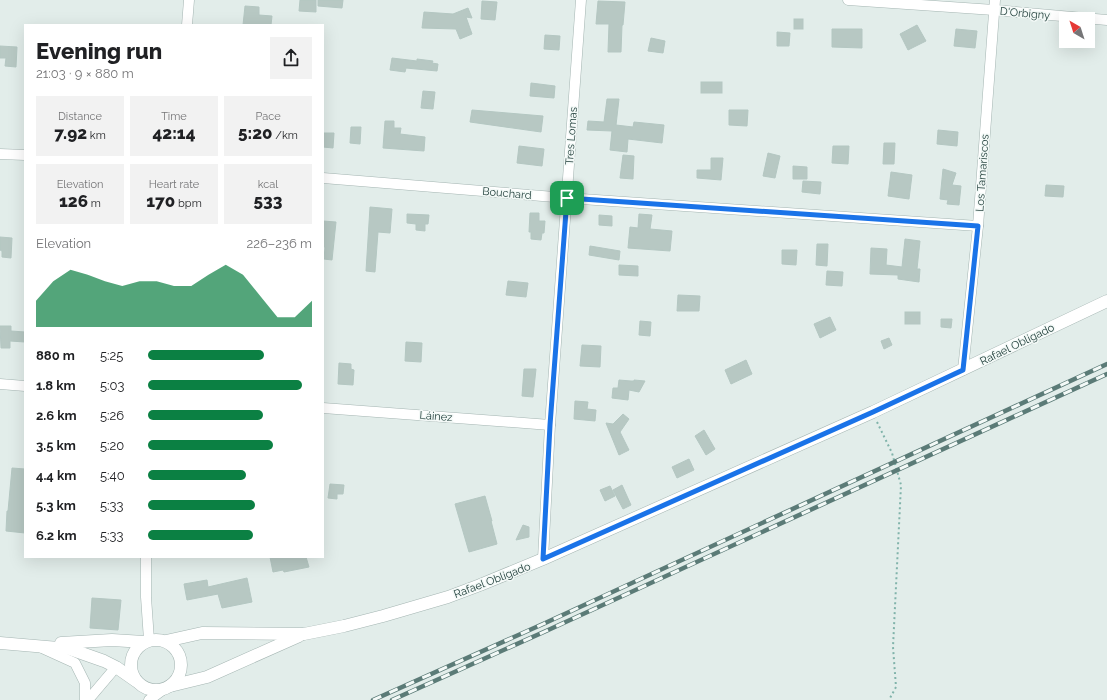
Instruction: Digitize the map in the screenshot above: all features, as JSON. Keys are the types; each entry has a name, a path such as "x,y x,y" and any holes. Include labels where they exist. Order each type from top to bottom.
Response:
{"street":[{"path":"187,24 189,0"},
{"name":"Tres Lomas","path":"543,559 550,425 581,0"},
{"name":"D'Orbigny","path":"848,0 994,5 1107,20"},
{"name":"Los Tamariscos","path":"963,370 978,226 994,5"},
{"path":"0,154 24,155"},
{"name":"Bouchard","path":"324,178 567,198 978,226"},
{"name":"Rafael Obligado","path":"166,641 202,634 304,634 357,623 422,605 480,585 543,559 873,412 1107,301"},
{"path":"0,384 24,386"},
{"name":"Láinez","path":"324,408 550,425"},
{"path":"146,558 146,641"},
{"name":"Rafael Obligado","path":"167,688 207,677 304,634"},
{"path":"34,645 112,640 146,641 154,639 166,641 176,650 181,661 181,667 178,678 150,700"},
{"path":"137,682 130,667 132,657 136,649 146,641"},
{"path":"0,643 70,648 98,658 116,667 140,685 150,690 167,688"},
{"path":"34,645 75,663 85,683 86,700"},
{"path":"86,700 116,667"}],"path":[{"path":"873,412 892,453 901,485 893,647 896,687 889,700"}],"building":[{"path":"300,0 316,0 316,12 299,11"},
{"path":"318,0 343,0 342,8 318,6"},
{"path":"482,1 497,2 495,20 481,19"},
{"path":"598,1 625,2 621,52 608,52 609,24 596,24"},
{"path":"245,6 259,7 259,15 272,16 271,24 243,24"},
{"path":"468,8 472,18 466,17 472,34 460,39 456,29 422,28 424,12 453,14"},
{"path":"794,19 803,19 803,29 794,29"},
{"path":"917,25 926,41 908,50 900,34"},
{"path":"832,29 862,29 862,48 832,47"},
{"path":"956,29 977,31 975,48 954,46"},
{"path":"777,32 790,33 789,46 777,46"},
{"path":"545,35 560,36 559,50 544,49"},
{"path":"651,38 665,41 663,53 648,51"},
{"path":"0,46 17,47 16,67 5,66 6,58 0,58"},
{"path":"392,58 433,61 432,63 438,64 437,71 406,68 405,72 390,70"},
{"path":"701,82 722,82 722,93 701,93"},
{"path":"531,83 555,86 554,98 530,96"},
{"path":"423,91 435,92 433,109 421,108"},
{"path":"607,99 619,99 616,125 633,127 634,122 664,125 662,143 628,139 627,152 610,150 612,131 587,130 588,121 604,122"},
{"path":"472,110 543,116 541,132 470,122"},
{"path":"729,110 748,110 747,126 729,125"},
{"path":"385,121 394,121 394,128 401,128 400,134 425,137 424,151 383,148"},
{"path":"351,127 361,127 360,144 350,143"},
{"path":"938,130 958,132 957,146 937,144"},
{"path":"324,133 334,133 333,148 324,147"},
{"path":"884,143 895,143 894,164 883,164"},
{"path":"519,146 544,149 542,166 517,163"},
{"path":"833,146 849,146 848,164 832,163"},
{"path":"768,153 780,156 775,178 763,176"},
{"path":"623,155 634,156 633,179 620,178"},
{"path":"711,158 723,158 721,180 697,178 697,170 711,170"},
{"path":"793,166 807,167 807,179 793,179"},
{"path":"943,169 956,173 952,185 961,186 959,205 947,204 948,200 940,199"},
{"path":"891,172 912,175 909,199 888,196"},
{"path":"803,181 821,182 820,194 802,192"},
{"path":"1046,185 1064,186 1063,197 1045,196"},
{"path":"370,207 392,209 390,233 378,232 375,272 366,271"},
{"path":"530,213 539,213 539,221 545,221 544,233 542,233 541,240 531,239 531,232 529,232"},
{"path":"407,214 429,215 428,224 425,224 425,231 416,230 416,224 407,223"},
{"path":"639,214 652,215 650,229 672,231 670,251 628,248 630,227 638,228"},
{"path":"599,215 612,216 612,226 599,225"},
{"path":"324,221 336,222 332,260 324,259"},
{"path":"0,237 12,238 11,258 2,257 2,251 0,250"},
{"path":"905,239 920,241 917,269 920,269 919,282 898,279 898,275 870,274 871,248 887,249 886,265 902,267"},
{"path":"817,244 828,244 827,266 816,265"},
{"path":"590,246 620,251 619,260 589,255"},
{"path":"782,250 797,250 796,265 782,264"},
{"path":"619,265 638,266 638,276 619,275"},
{"path":"827,271 843,272 842,286 826,285"},
{"path":"508,281 528,283 526,297 506,295"},
{"path":"678,295 700,296 699,311 677,311"},
{"path":"905,312 920,312 920,324 905,324"},
{"path":"830,317 836,330 820,338 814,324"},
{"path":"941,319 952,319 951,328 941,327"},
{"path":"640,321 651,322 650,336 639,335"},
{"path":"0,326 11,326 11,331 24,332 24,342 10,341 10,348 1,348"},
{"path":"889,338 892,345 884,349 881,341"},
{"path":"406,342 422,343 421,362 405,361"},
{"path":"582,345 601,346 600,367 580,366"},
{"path":"746,360 752,374 731,384 725,370"},
{"path":"339,363 351,364 351,369 354,370 353,385 338,384"},
{"path":"524,369 536,369 533,397 522,396"},
{"path":"619,380 645,381 639,392 629,390 628,400 612,398 613,388 618,388"},
{"path":"575,401 588,402 587,409 596,410 595,421 574,419"},
{"path":"623,414 629,419 620,432 629,450 619,455 606,423 613,424"},
{"path":"704,430 715,449 706,455 695,436"},
{"path":"689,459 694,470 677,478 672,467"},
{"path":"12,468 24,469 24,533 6,531"},
{"path":"330,484 344,485 343,494 337,494 337,499 328,498"},
{"path":"622,485 631,505 623,509 613,490"},
{"path":"610,486 615,496 605,501 600,490"},
{"path":"485,496 497,544 469,552 455,504"},
{"path":"523,525 529,527 529,537 516,540"},
{"path":"270,558 306,558 309,567 284,572 283,570 273,572"},
{"path":"247,578 252,602 222,608 218,594 187,600 184,584 207,580 208,587"},
{"path":"92,598 121,600 118,630 90,628"}],"railway":[{"path":"373,700 543,624 1107,364"},
{"path":"392,700 1107,374"}],"route":[{"path":"567,198 978,226 963,370 873,412 543,559 550,425 567,198"}]}
